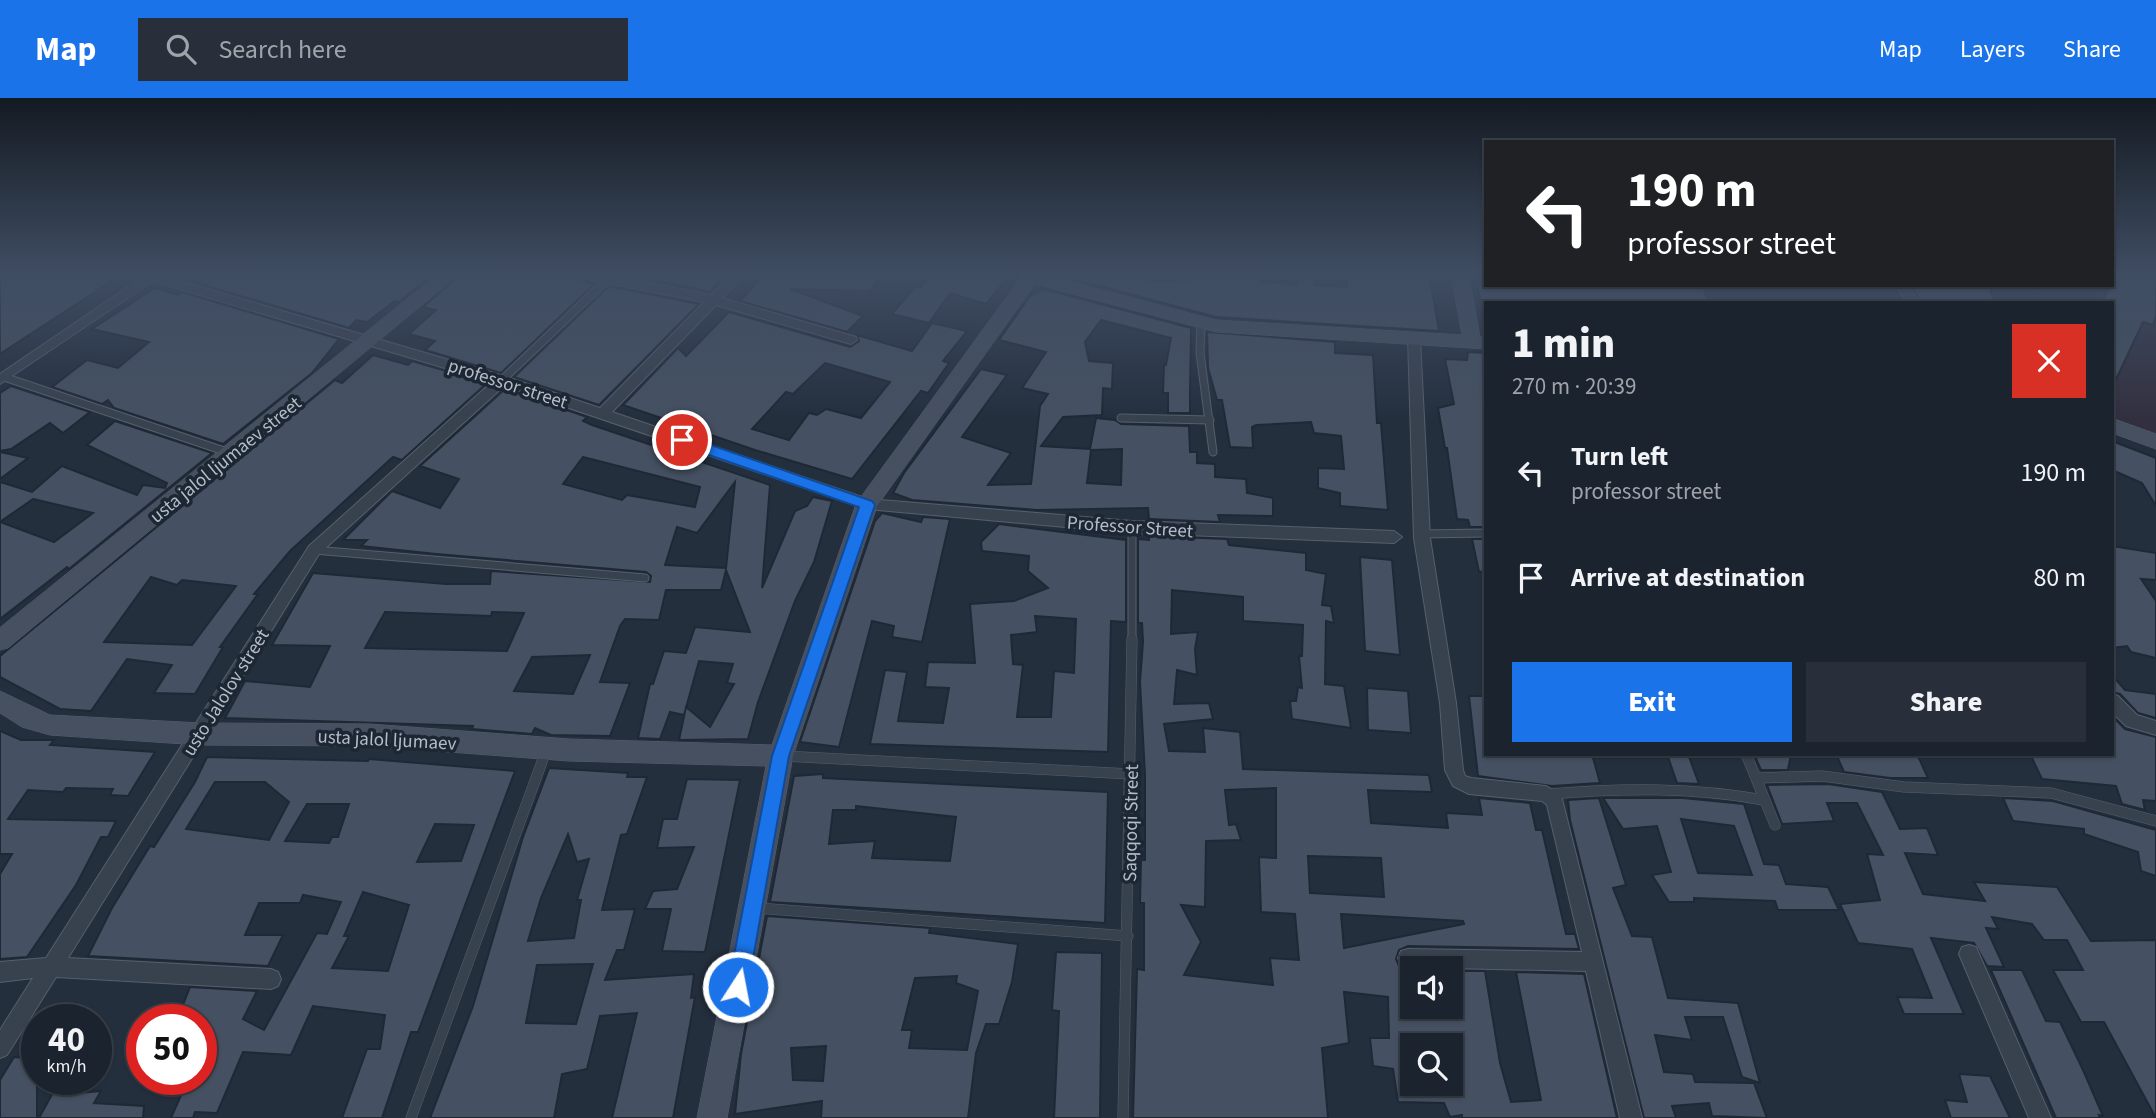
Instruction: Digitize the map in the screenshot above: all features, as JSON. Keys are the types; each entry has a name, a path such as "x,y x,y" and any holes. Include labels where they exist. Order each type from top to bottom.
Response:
{"street":[{"path":"2,378 82,323"},
{"name":"professor street","path":"309,323 603,413 867,505"},
{"name":"usta jalol ljumaev street","path":"0,641 393,323"},
{"path":"603,413 692,323"},
{"path":"791,323 851,340"},
{"path":"712,1118 754,908 780,756 867,505 997,323"},
{"path":"1201,323 1479,343 1473,323"},
{"path":"1414,338 1422,534 1448,703 1454,770 1459,781 1469,786 1546,794 1555,801 1631,1118"},
{"name":"usto Jalolov street","path":"0,1048 200,734 313,550 502,380"},
{"path":"2114,426 2156,442"},
{"name":"Professor Street","path":"867,505 1132,527 1394,537"},
{"name":"usta jalol ljumaev","path":"0,701 31,720 50,725 200,734 370,735 547,748 780,756"},
{"path":"2114,703 2132,721 2156,728"},
{"path":"1969,954 2040,1118"},
{"path":"1463,959 1593,962"},
{"path":"0,972 52,967 271,979"}],"lane":[{"path":"502,380 563,323"},
{"path":"1201,323 1200,353 1213,452"},
{"path":"2,378 232,454"},
{"path":"1121,418 1210,419"},
{"name":"Saqqoqi Street","path":"1123,1118 1131,774 1132,527"},
{"path":"1422,534 1484,533"},
{"path":"313,550 645,578"},
{"path":"411,1118 547,748"},
{"path":"780,756 1131,774"},
{"path":"1747,756 1775,825"},
{"path":"1758,778 1822,776 1903,787 2051,793 2156,821"},
{"path":"1546,794 1623,787 1737,794 1764,800"},
{"path":"754,908 1128,936"}],"shaded area":[{"path":"2114,323 2156,323 2156,434 2114,417"}],"building":[{"path":"0,323 48,323 0,354"},
{"path":"102,323 284,323 339,339 312,373 223,444 114,408 108,400 102,404 52,387 87,360 118,368 149,342 92,329"},
{"path":"331,323 354,323 349,328"},
{"path":"422,323 554,323 501,373 425,350 435,341 409,334"},
{"path":"571,323 681,323 599,405 514,377"},
{"path":"719,323 766,323 850,347 859,341 857,335 912,351 932,323 967,331 943,361 949,363 928,393 921,391 852,479 755,450 623,405 678,348 686,356","holes":["825,363 890,382 861,418 826,409 817,415 809,413 789,440 752,429 786,392 793,394"]},
{"path":"815,323 856,323 847,332"},
{"path":"1011,323 1099,323 1085,342 1089,361 1113,363 1112,389 1103,388 1102,415 1063,417 1041,446 1090,449 1096,418 1115,420 1121,424 1189,426 1190,452 1197,452 1197,463 1215,464 1215,477 1246,479 1247,493 1273,498 1273,516 1218,515 1220,522 1149,519 1148,508 1037,510 912,500 893,493 904,473 981,369 1007,375 962,437 1011,453 988,485 1031,484 1040,406 1048,394 1022,388 1046,352 999,340","holes":["1122,449 1121,485 1087,483 1091,450"]},
{"path":"1111,323 1171,323 1191,328 1190,413 1168,413 1168,393 1163,393 1164,365 1171,338"},
{"path":"1305,323 1438,323 1439,331"},
{"path":"2114,323 2143,323 2114,384"},
{"path":"1207,332 1335,342 1335,353 1373,355 1377,423 1381,423 1388,510 1340,506 1340,493 1318,488 1318,468 1344,469 1341,436 1314,433 1311,422 1256,425 1252,427 1253,448 1230,447 1222,400 1217,400 1208,368"},
{"path":"1468,352 1484,353 1484,527 1470,527 1468,520 1457,519 1447,448 1438,408 1454,404 1445,359 1467,360"},
{"path":"373,355 408,365 412,361 487,383 402,460 393,457 290,551 254,594 258,594 220,647 223,647 195,694 154,693 172,665 127,659 91,711 60,709 0,677 0,656 335,380 342,383","holes":["151,577 177,585 182,580 236,586 192,645 104,642"]},
{"path":"11,386 90,412 63,433 50,423 11,449 0,451 0,393"},
{"path":"505,389 587,417 583,421 592,425 770,485 762,588 795,511 807,506 813,497 832,501 814,562 795,601 758,702 748,739 679,740 684,715 670,712 660,739 638,738 650,684 653,684 664,651 686,653 695,627 750,632 726,570 721,590 666,590 659,620 625,619 620,626 600,682 630,683 610,736 551,735 535,728 532,734 472,729 473,726 225,718 245,681 310,687 330,646 272,645 313,573 446,584 490,584 491,571 650,582 651,576 646,572 436,554 361,546 367,540 343,540 392,491 440,508 459,479 420,466","holes":["583,457 700,487 695,507 627,495 622,500 563,484","735,482 726,568 665,565 677,527 697,533","385,612 491,616 492,612 524,613 507,651 365,648","590,655 573,694 514,691 532,657","699,661 733,664 727,683 734,684 710,727 686,707"]},
{"path":"115,421 212,453 69,569 67,567 0,619 0,522 0,482 32,492 62,466 137,495 143,485 165,488 167,483 87,445","holes":["33,499 93,513 54,542 0,522"]},
{"path":"2114,442 2156,458 2156,506 2142,483 2114,471"},
{"path":"0,452 28,458 0,479"},
{"path":"882,513 921,522 923,517 950,519 922,642 892,637 894,626 872,621 839,747 800,742 875,521"},
{"path":"999,524 1126,540 1126,622 1111,621 1108,752 870,744 885,670 907,672 898,721 943,723 949,688 925,687 928,662 975,663 970,604 1014,601 1048,588 1028,571 1029,556 982,551 981,542","holes":["1035,616 1076,619 1074,673 1054,671 1051,717 1017,717 1023,665 1013,664 1011,635 1037,632"]},
{"path":"1149,536 1227,539 1229,545 1306,553 1306,570 1326,574 1322,605 1331,606 1334,623 1326,621 1325,684 1344,686 1351,728 1292,719 1290,701 1296,701 1298,687 1302,688 1299,656 1302,656 1303,625 1243,621 1243,597 1172,590 1171,634 1198,632 1195,649 1197,675 1177,670 1174,704 1209,703 1213,719 1164,724 1169,751 1205,752 1203,728 1240,732 1243,769 1429,775 1432,792 1368,790 1371,823 1448,828 1446,813 1482,815 1479,798 1530,803 1536,830 1542,830 1566,934 1575,934 1579,949 1408,946 1399,950 1396,959 1400,968 1400,1019 1463,1019 1463,971 1485,971 1500,1063 1511,1102 1541,1100 1516,972 1584,974 1617,1118 1462,1118 1462,1115 1450,1117 1444,1103 1398,1102 1393,1069 1373,1066 1370,1038 1389,1038 1388,997 1344,992 1349,1043 1322,1048 1328,1118 1133,1118 1137,969 1144,970 1144,903 1140,903 1141,860 1145,860 1145,775 1140,682 1143,642 1142,623 1138,623 1138,539 1149,540","holes":["1276,788 1276,858 1259,857 1261,912 1295,914 1299,960 1270,958 1273,985 1184,975 1201,942 1181,905 1205,907 1206,841 1241,840 1236,824 1229,825 1225,790","1308,856 1381,858 1384,897 1310,893","1341,914 1463,921 1464,924 1344,948"]},
{"path":"1472,539 1484,539 1484,571 1479,572"},
{"path":"2114,546 2156,553 2156,580 2141,579 2156,601 2156,658 2131,652 2127,646 2114,648"},
{"path":"1360,557 1392,560 1400,655 1365,651"},
{"path":"2114,677 2125,690 2156,694 2156,718 2138,713 2120,694 2114,692"},
{"path":"1367,688 1408,691 1411,733 1368,730"},
{"path":"1469,696 1484,696 1484,756 1593,756 1600,783 1552,786 1478,776"},
{"path":"2114,718 2125,729 2156,737 2156,801 2143,800 2145,810 2122,804 2116,786 2042,779 2031,756 2114,756"},
{"path":"0,731 21,740 54,740 50,745 155,752 128,796 110,795 113,789 66,788 63,792 28,790 8,819 116,821 108,837 101,837 76,885 27,957 0,959 0,874 12,854 0,854"},
{"path":"1668,756 1689,756 1699,784 1677,783"},
{"path":"1755,756 1791,756 1788,770 1761,770"},
{"path":"1837,756 1918,756 1928,778 1890,778 1844,772"},
{"path":"207,757 369,759 515,771 418,1032 411,1032 382,1118 342,1118 367,1049 380,1049 385,1015 313,1006 291,1055 243,1052 217,1113 195,1112 193,1118 171,1118 181,1095 217,1095 217,1004 183,1004 190,987 257,991 243,1019 264,1030 317,933 327,934 341,902 303,895 300,903 259,903 245,935 283,935 268,966 88,956 112,908 150,846 154,847 195,782","holes":["215,782 265,782 289,802 269,840 186,829","307,804 349,804 338,837 332,837 329,843 285,841","435,824 474,825 461,861 417,862","363,892 409,905 388,971 332,968 349,936 344,936"]},
{"path":"549,768 628,773 627,777 647,777 627,834 621,835 602,910 635,909 624,950 617,950 605,980 694,974 691,998 695,997 673,1118 612,1118 637,1013 600,1016 587,1069 562,1074 554,1118 430,1118 473,1006 523,837","holes":["568,834 577,862 589,859 577,900 581,900 574,938 528,941 541,898","593,964 576,1024 526,1023 537,965"]},
{"path":"823,774 823,778 1108,792 1105,923 770,902 794,776","holes":["856,806 956,817 950,861 872,858 875,841 829,844 833,810 856,810"]},
{"path":"687,779 740,780 705,952 662,951 671,909 645,909 653,891 677,889 694,847 657,848 663,819 677,819"},
{"path":"1828,784 1882,792 1900,829 1927,828 1938,855 1905,853 1923,894 1985,901 1974,882 2057,887 2091,941 2156,940 2156,1118 2104,1022 2081,1022 2053,970 2083,970 2067,940 2044,940 2032,924 1992,917 1998,929 1986,928 2004,967 1987,966 1974,943 1931,938 1964,1014 1904,1014 1897,997 1932,998 1912,949 1858,943 1840,904 1880,900 1867,854 1883,855 1857,803 1827,803 1834,821 1782,824 1767,785"},
{"path":"1599,798 1626,885 1613,888 1632,936 1652,937 1668,998 1738,1003 1760,1083 1742,1077 1723,1017 1685,1017 1692,1040 1655,1035 1664,1072 1693,1074 1695,1082 1754,1083 1767,1118 1712,1116 1709,1103 1672,1106 1676,1118 1644,1118 1570,820 1568,800"},
{"path":"1603,798 1683,798 1744,804 1764,864 1779,865 1786,884 1828,887 1839,910 1778,910 1775,901 1694,898 1694,902 1669,902 1652,875 1671,872 1657,826 1623,829","holes":["1681,819 1734,826 1752,875 1698,873"]},
{"path":"2003,798 2053,801 2156,830 2156,876 2141,871 2138,852 2084,834 2084,829 2013,821"},
{"path":"767,916 930,928 929,933 1018,944 1012,982 999,1024 986,1024 976,1053 968,1118 821,1118 822,1101 735,1114 741,1054","holes":["957,976 956,983 978,991 967,1050 909,1048 912,1030 902,1030 915,978","826,1046 823,1081 793,1080 791,1048"]},
{"path":"1056,952 1102,953 1100,1118 1054,1118 1059,1011 1052,1010"},
{"path":"1991,970 2022,970 2046,1021 2060,1022 2103,1116 2056,1118"},
{"path":"14,1057 21,1058 21,1095 37,1095 37,1118 0,1118 0,1080"},
{"path":"1959,1074 1990,1076 2010,1118 1951,1118 1945,1100 1967,1102"},
{"path":"52,1095 99,1095 94,1103 144,1106 143,1118 39,1118"}],"route":[{"path":"682,440 867,505 780,756 738,987"}]}
